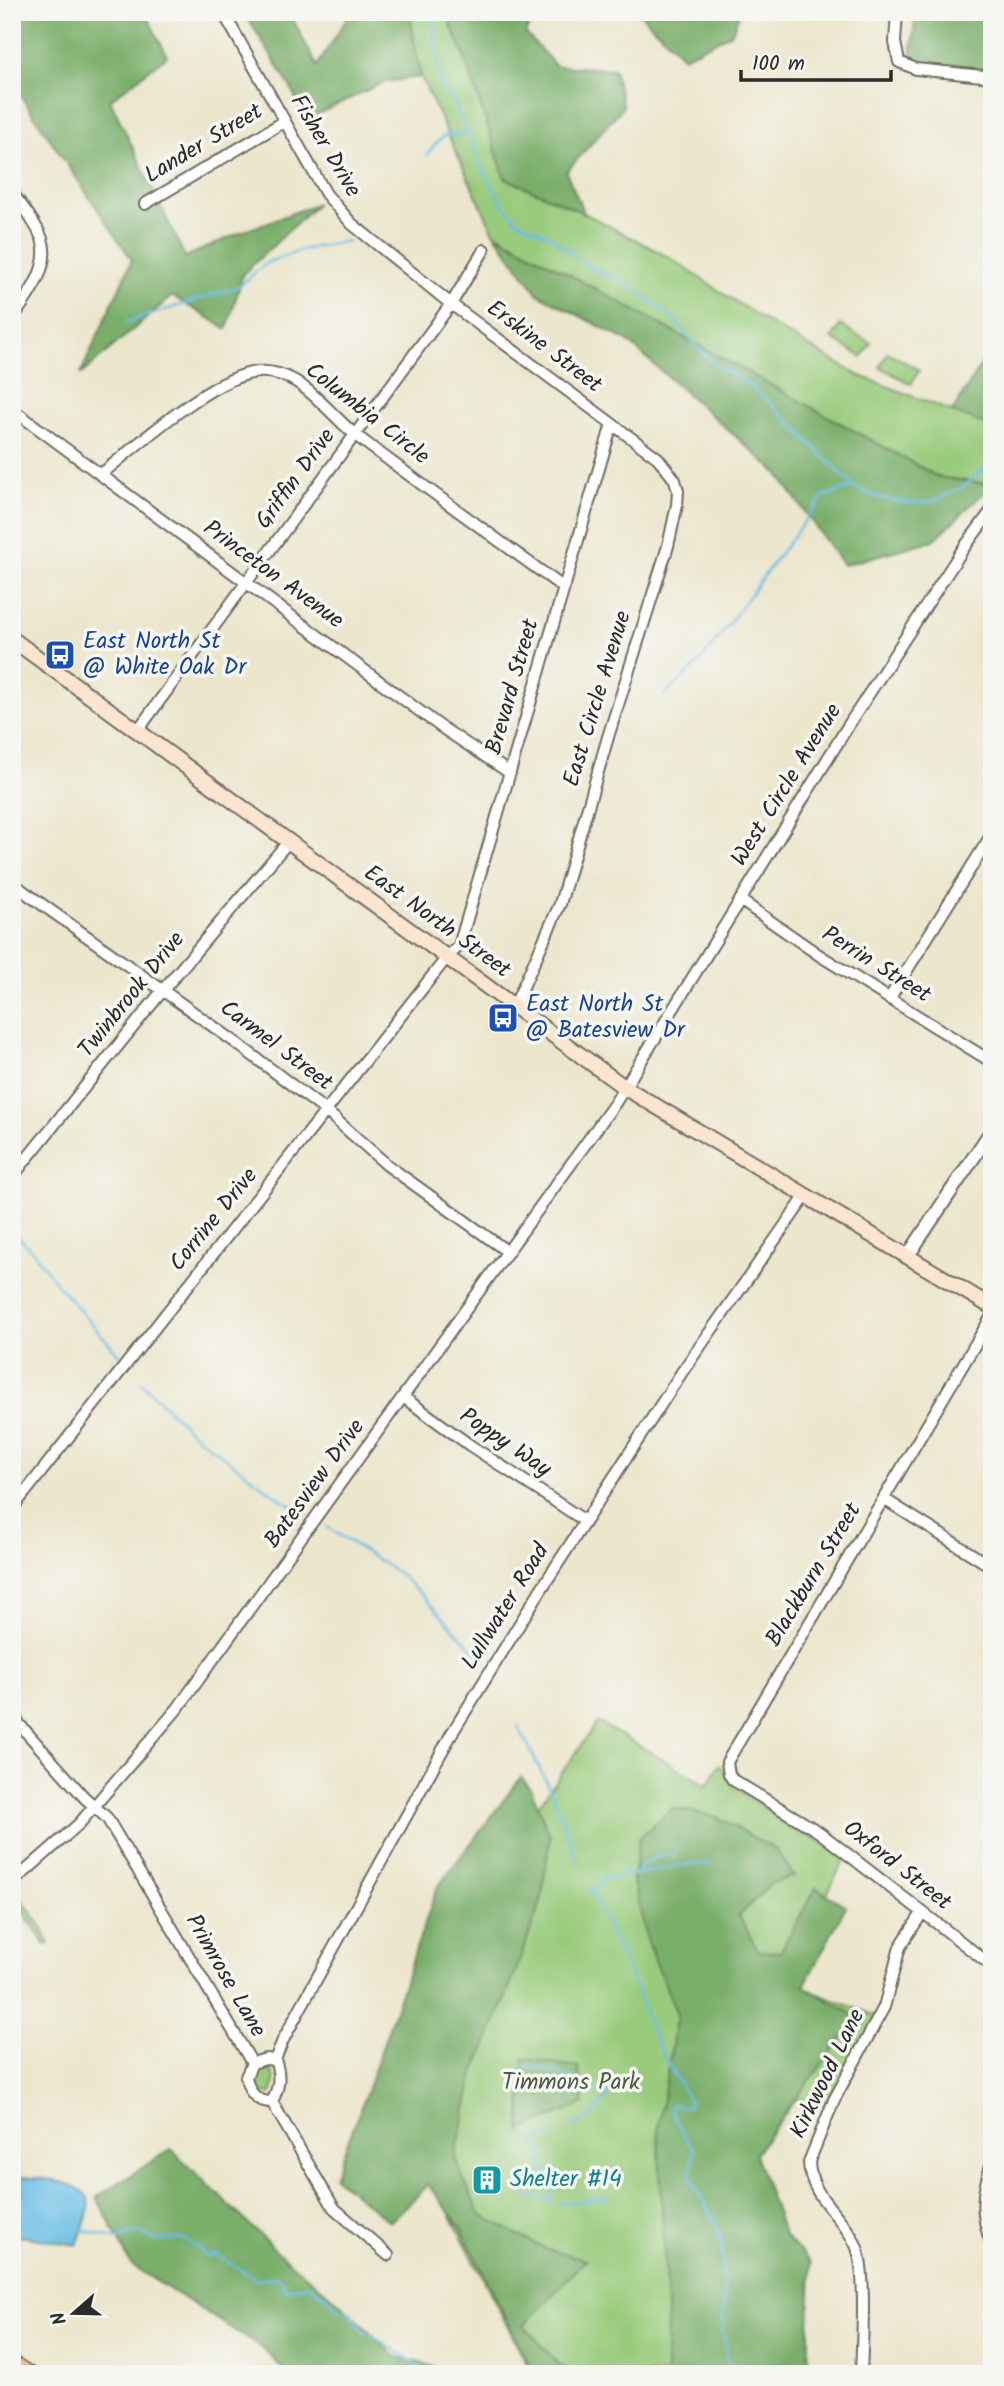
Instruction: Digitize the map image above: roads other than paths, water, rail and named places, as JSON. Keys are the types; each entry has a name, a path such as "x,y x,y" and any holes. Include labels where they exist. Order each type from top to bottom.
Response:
{"main road":[{"name":"East North Street","path":"12,639 624,1087 992,1307"},
{"path":"12,2364 28,2374"}],"street":[{"name":"Fisher Drive","path":"223,12 337,209 365,236 451,304"},
{"path":"898,12 895,43 899,62 916,69 992,77"},
{"name":"Lander Street","path":"145,204 285,121"},
{"path":"12,192 41,236 44,261 31,290 12,319"},
{"name":"Griffin Drive","path":"138,730 451,304 484,250"},
{"name":"Erskine Street","path":"451,304 612,424"},
{"name":"Columbia Circle","path":"100,475 155,431 213,390 250,373 271,372 292,379 310,391 355,434 564,588"},
{"name":"Princeton Avenue","path":"12,409 441,727 510,773"},
{"name":"Brevard Street","path":"448,956 456,951 462,942 612,424"},
{"name":"East Circle Avenue","path":"514,1007 560,904 608,737 668,546 677,505 675,480 663,463 612,424"},
{"name":"West Circle Avenue","path":"624,1087 848,726 962,549 992,510"},
{"path":"889,999 992,834"},
{"name":"Twinbrook Drive","path":"12,1177 163,990 288,842"},
{"path":"12,901 17,886"},
{"name":"Carmel Street","path":"17,886 326,1111 387,1165 508,1252"},
{"name":"Perrin Street","path":"740,900 818,955 992,1062"},
{"name":"Corrine Drive","path":"12,1509 448,956"},
{"name":"Batesview Drive","path":"12,1883 41,1859 95,1805 178,1708 624,1087"},
{"path":"907,1257 992,1130"},
{"name":"Lullwater Road","path":"272,2102 278,2090 279,2072 275,2060 283,2040 452,1733 682,1372 805,1197"},
{"name":"Blackburn Street","path":"809,1826 733,1780 727,1762 992,1316"},
{"name":"Poppy Way","path":"403,1397 471,1446 585,1521"},
{"path":"884,1499 992,1567"},
{"name":"Primrose Lane","path":"12,1716 114,1828 252,2063 246,2077 250,2091 258,2099 272,2102 330,2202 388,2255"},
{"name":"Oxford Street","path":"809,1826 992,1966"},
{"name":"Kirkwood Lane","path":"861,2374 861,2277 858,2248 852,2235 821,2198 809,2173 809,2162 834,2100 884,2007 900,1947 922,1913"},
{"path":"252,2063 266,2059 275,2060"},
{"path":"992,2162 983,2206 983,2221 992,2246"}],"water":[{"path":"12,2178 64,2183 84,2192 89,2200 89,2209 77,2245 12,2235"}],"waterway":[{"path":"431,12 441,87 454,102 482,167 502,203 518,221 550,236 589,267 631,286 673,319 719,368 738,377 766,399 854,487 876,497 906,503 933,502 966,485 992,462"},
{"path":"427,155 443,137 468,134"},
{"path":"127,322 238,287 268,262 306,249 348,241"},
{"path":"664,695 694,668 712,647 824,496 854,487"},
{"path":"12,1230 121,1357"},
{"path":"141,1382 191,1432 282,1500 307,1513"},
{"path":"327,1527 398,1573 484,1661"},
{"path":"518,1726 553,1795 577,1860"},
{"path":"638,1875 640,1867 656,1857 676,1856"},
{"path":"591,1891 598,1888 605,1878 618,1878 620,1873 626,1873 628,1876 683,1865 710,1864"},
{"path":"589,1888 640,1996 654,2037 690,2104 685,2108 672,2105 670,2109 694,2150 691,2180 712,2216 721,2240 725,2294 722,2328 730,2374"},
{"path":"522,2065 553,2071 609,2095"},
{"path":"573,2127 592,2116 609,2095"},
{"path":"553,2195 535,2141 555,2133"},
{"path":"526,2196 552,2200"},
{"path":"561,2203 608,2198"},
{"path":"83,2230 118,2239 133,2233 140,2233 157,2241 183,2239 196,2246 206,2257 216,2255 258,2280 276,2277 283,2282 283,2288 286,2289 309,2285 331,2300 336,2309 349,2311 363,2330 428,2374"}],"place":[{"name":"East North St @ White Oak Dr","path":"60,655"},
{"name":"East North St @ Batesview Dr","path":"503,1018"},
{"name":"Shelter #14","path":"487,2180"}],"park label":[{"name":"Timmons Park","path":"571,2083"}]}
